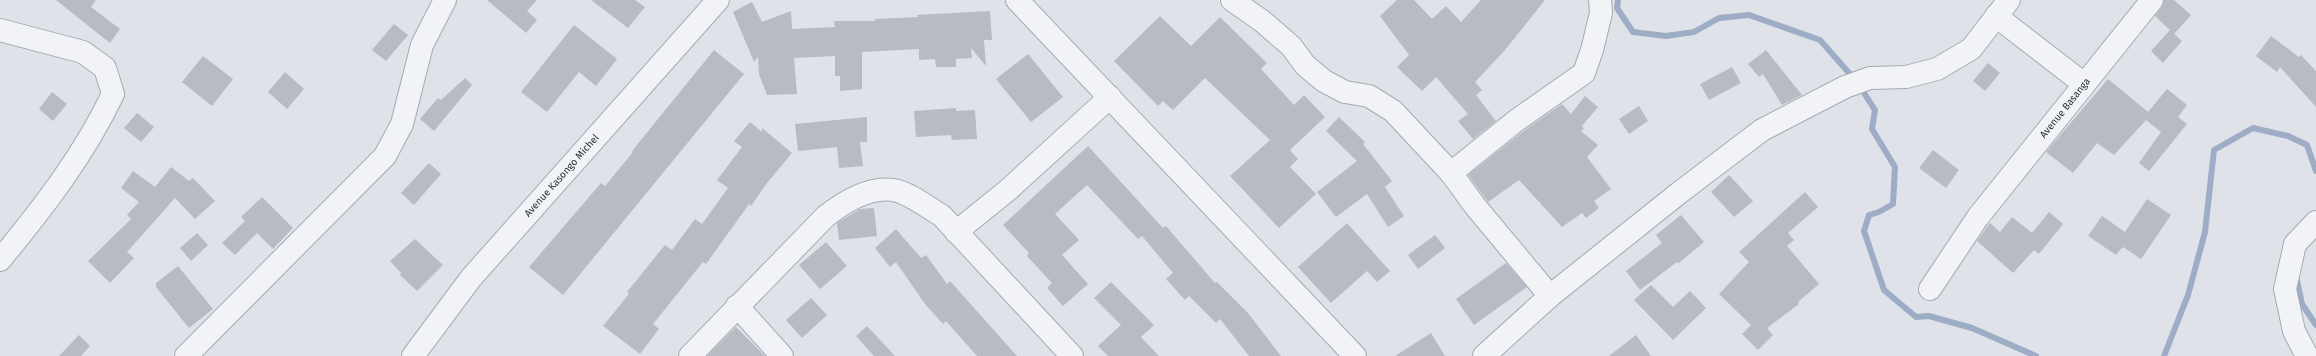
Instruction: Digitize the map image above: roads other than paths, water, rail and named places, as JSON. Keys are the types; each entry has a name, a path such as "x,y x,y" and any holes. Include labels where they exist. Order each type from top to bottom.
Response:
{"street":[{"path":"186,356 385,156 402,124 422,45 444,0"},
{"name":"Avenue Kasongo Michel","path":"412,356 471,278 718,0"},
{"path":"1017,0 1355,356"},
{"path":"1232,0 1267,26 1290,46 1305,65 1324,81 1344,92 1369,96 1393,111 1451,173 1475,206 1550,296"},
{"path":"1451,173 1517,120 1584,73 1592,50 1601,13 1600,0"},
{"name":"Avenue Basanga","path":"1930,289 1978,217 2152,0"},
{"path":"1484,356 1550,296 1679,193 1762,130 1845,87 1870,78 1906,77 1937,69 1971,49 2003,8 2084,84"},
{"path":"0,30 83,52 105,68 113,94 101,120 68,173 0,260"},
{"path":"956,232 1008,190 1110,97"},
{"path":"690,356 826,216 849,199 875,191 894,190 917,201 942,216 1072,356"},
{"path":"2307,356 2294,331 2285,289 2295,244 2316,222"},
{"path":"737,306 782,356"}],"waterway":[{"path":"1618,0 1617,8 1633,32 1666,36 1694,32 1719,18 1749,15 1820,40 1857,82 1875,110 1872,129 1895,167 1893,204 1879,212 1869,215 1864,231 1884,290 1916,317 1929,316 1972,328 2036,356"},
{"path":"2164,356 2188,295 2205,232 2214,150 2253,128 2288,136 2307,145 2316,171"},
{"path":"2296,276 2302,304 2316,325"}]}
